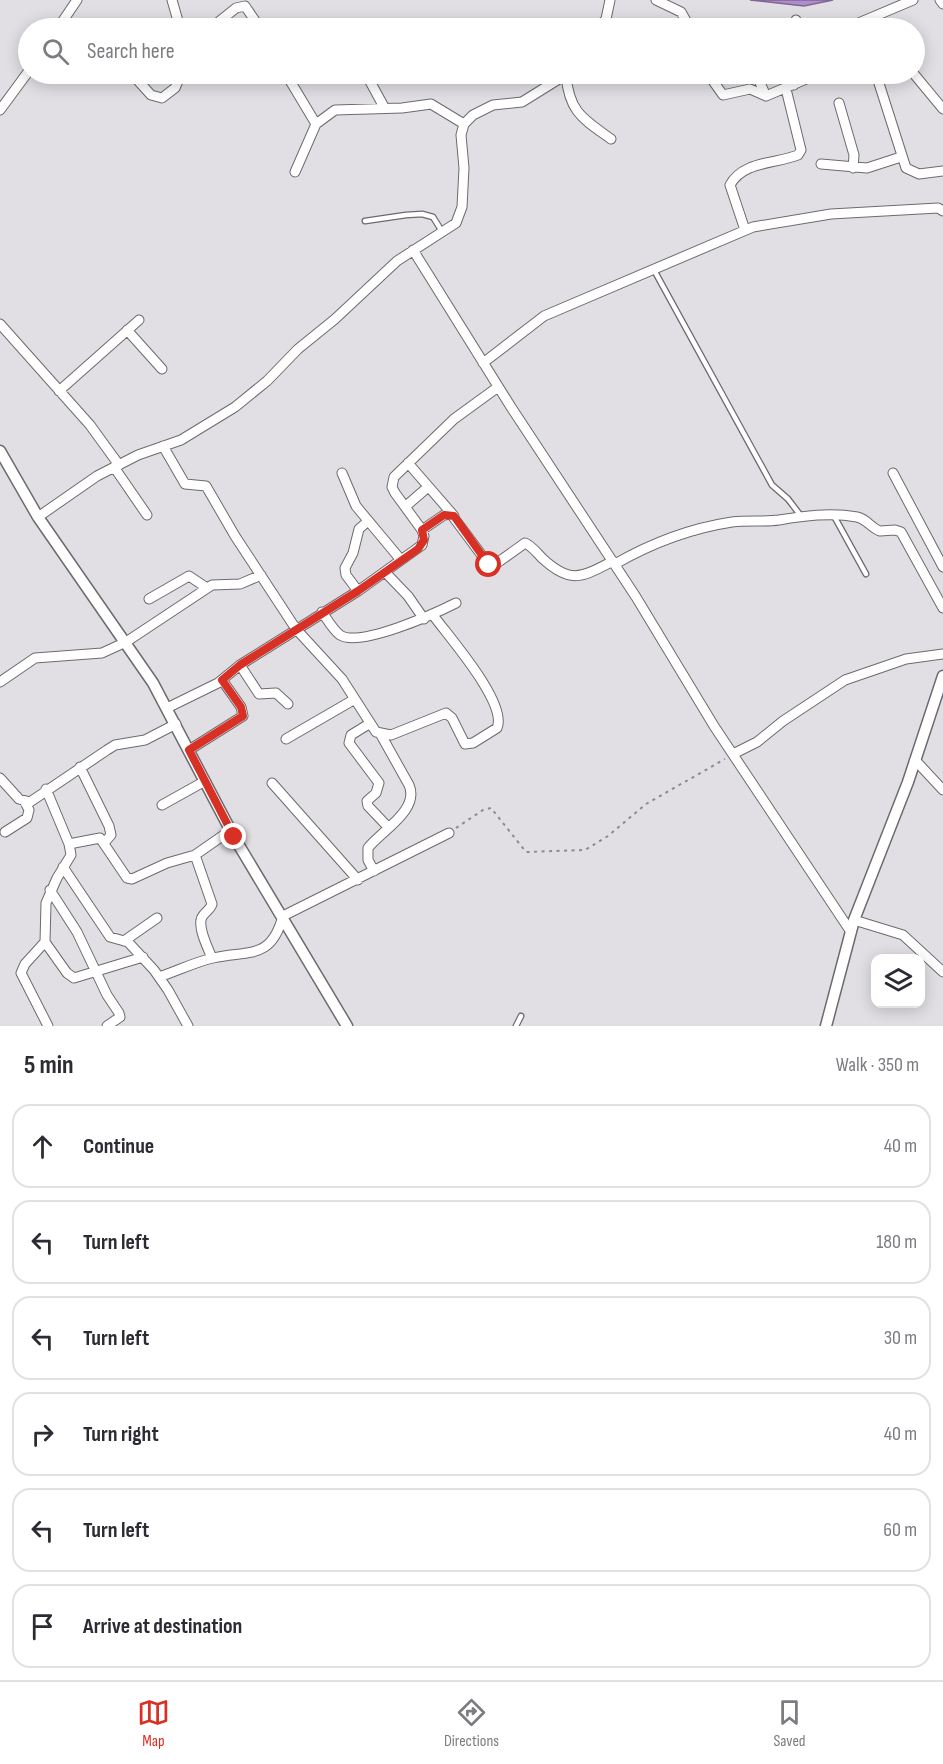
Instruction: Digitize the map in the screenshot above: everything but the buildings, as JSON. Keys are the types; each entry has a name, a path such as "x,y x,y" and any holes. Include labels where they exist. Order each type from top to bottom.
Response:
{"street":[{"path":"65,18 77,0"},
{"path":"172,0 177,18"},
{"path":"606,18 610,0"},
{"path":"656,0 681,12 684,18"},
{"path":"870,18 913,0"},
{"path":"940,0 943,4"},
{"path":"224,18 236,8 245,6 253,18"},
{"path":"0,110 19,84"},
{"path":"141,84 151,95 162,98 177,84"},
{"path":"292,84 316,124"},
{"path":"371,84 384,107"},
{"path":"38,517 117,466 192,435 250,395 298,349 413,250 456,223 462,207 464,168 461,135 464,124 473,115 493,105 522,102 550,84"},
{"path":"567,84 568,98 575,110 611,139"},
{"path":"716,84 723,94 750,89 766,96 798,84"},
{"path":"761,84 766,96"},
{"path":"745,230 730,185 737,174 791,158 801,150 789,84"},
{"path":"879,84 906,168 915,174 943,171"},
{"path":"922,84 943,109"},
{"path":"839,103 854,155 853,168"},
{"path":"295,172 316,124 335,110 431,104 464,124"},
{"path":"821,164 853,168 873,167 901,157"},
{"path":"483,363 544,316 759,225 831,214 938,208 943,211"},
{"path":"413,250 498,387 614,562 733,754 851,932"},
{"path":"59,391 139,320"},
{"path":"0,324 90,425 147,514"},
{"path":"127,330 162,369"},
{"path":"167,708 222,680 240,665 358,591 422,545 422,530 395,493 392,482 408,463 454,419 498,387"},
{"path":"163,446 185,484 206,486 296,629 333,667 369,724 381,735 409,785 412,795 408,807 369,848 368,860 374,872"},
{"path":"0,451 38,517 126,642 167,708 231,830 284,916 347,1026"},
{"path":"408,463 454,516 489,565 497,563 525,543 556,570 568,576 585,575 699,529 735,522 780,520 801,516 855,517 867,521 876,530 901,532 943,608"},
{"path":"342,473 353,503 401,560"},
{"path":"893,473 943,567"},
{"path":"406,506 428,487"},
{"path":"422,530 444,515 454,516"},
{"path":"358,591 346,575 345,568 353,553 359,529 368,521"},
{"path":"381,735 391,735 446,713 450,714 463,741 468,744 499,724 484,682 429,617 385,572"},
{"path":"0,682 35,658 89,656 126,642 207,588 217,584 240,584 261,575"},
{"path":"149,599 189,576 207,588"},
{"path":"322,612 336,631 345,637 375,633 429,617 456,603"},
{"path":"733,754 757,742 783,721 845,680 906,658 943,654"},
{"path":"240,665 259,694 276,693 288,704"},
{"path":"826,1026 854,920 915,760 943,676"},
{"path":"189,750 243,716 241,707 222,680"},
{"path":"286,740 355,699"},
{"path":"24,802 30,802 46,789 115,745 145,740 176,724"},
{"path":"369,724 351,735 349,743 379,783 379,789 367,801 368,806 388,827"},
{"path":"915,760 943,790"},
{"path":"80,767 109,826 111,835 104,843"},
{"path":"0,778 29,810 27,818 5,832"},
{"path":"162,805 205,781"},
{"path":"272,783 358,880"},
{"path":"46,789 69,844 71,855 50,890 45,911 45,942 70,977 96,973 143,957"},
{"path":"69,844 97,837 104,843 127,878 132,879 167,863 195,855 231,830"},
{"path":"159,977 212,958 245,954 261,949 275,940 284,916 449,833"},
{"path":"195,855 212,904 211,909 203,915 201,923 212,958"},
{"path":"63,867 110,937 124,941 143,957 159,977 188,1026"},
{"path":"50,890 77,932 120,1017 107,1026"},
{"path":"124,941 157,918"},
{"path":"854,920 903,935 943,972"},
{"path":"45,942 25,964 21,973 48,1026"}],"lane":[{"path":"365,221 422,214 433,217 443,233"},
{"path":"654,270 772,485 788,499 801,516"},
{"path":"834,516 866,574"},
{"path":"516,1026 521,1016"}],"path":[{"path":"449,833 483,810 491,808 526,852 585,850 608,836 646,804 733,754"}],"shaded area":[{"path":"750,0 833,0 804,6"}],"route":[{"path":"234,837 189,750 243,716 241,707 222,680 240,665 358,591 418,549 424,540 422,530 444,515 454,516 489,565"}]}
